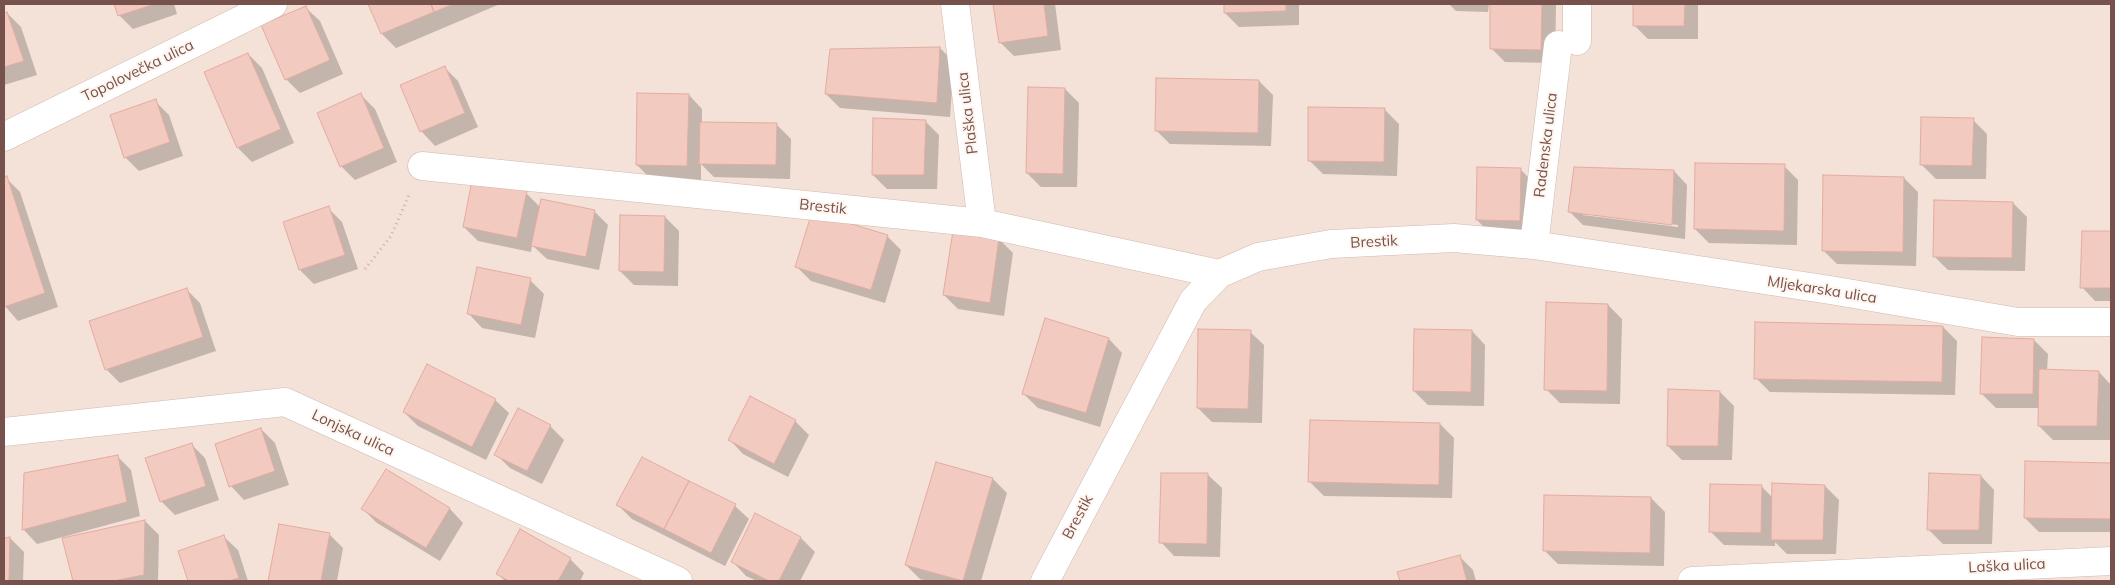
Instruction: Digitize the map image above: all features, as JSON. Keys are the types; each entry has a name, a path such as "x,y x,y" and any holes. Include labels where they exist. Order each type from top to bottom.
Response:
{"street":[{"name":"Topolovečka ulica","path":"4,137 273,4"},
{"name":"Plaška ulica","path":"955,4 982,223"},
{"name":"Radenska ulica","path":"1534,245 1567,43 1577,4"},
{"name":"Brestik","path":"422,166 982,223 1219,274"},
{"name":"Brestik","path":"1045,581 1193,301 1219,274 1258,257 1331,244 1454,238 1534,245"},
{"name":"Mljekarska ulica","path":"1534,245 1830,290 2018,322 2111,322"},
{"name":"Lonjska ulica","path":"4,432 285,402 678,581"},
{"name":"Laška ulica","path":"1692,581 1876,577 2111,561"}],"path":[{"path":"365,269 391,236 422,166"}],"shaded area":[{"path":"4,4 2111,4 2111,581 4,581"}],"building":[{"path":"114,4 155,4 118,16"},
{"path":"368,4 431,4 434,12 381,34"},
{"path":"431,4 454,4 434,12"},
{"path":"993,4 1044,4 1048,36 999,43"},
{"path":"1224,4 1286,4 1286,11 1224,13"},
{"path":"1490,4 1542,4 1541,50 1490,49"},
{"path":"1633,4 1685,4 1684,26 1633,26"},
{"path":"306,6 330,60 285,80 261,25"},
{"path":"7,12 24,61 4,67 4,13"},
{"path":"940,47 937,103 825,94 830,49"},
{"path":"248,53 281,129 237,148 204,72"},
{"path":"445,66 465,113 420,132 400,85"},
{"path":"1156,78 1259,80 1258,133 1155,131"},
{"path":"1028,87 1065,88 1063,174 1026,173"},
{"path":"361,93 384,148 340,167 317,113"},
{"path":"637,93 689,94 687,166 636,165"},
{"path":"156,99 170,142 124,158 110,115"},
{"path":"1308,107 1385,108 1384,162 1308,161"},
{"path":"1921,117 1974,118 1972,166 1920,165"},
{"path":"873,118 926,120 924,175 872,175"},
{"path":"700,122 777,123 776,165 699,164"},
{"path":"1695,163 1785,164 1784,231 1694,229"},
{"path":"1477,167 1521,168 1520,221 1476,220"},
{"path":"1574,167 1674,170 1672,225 1568,212"},
{"path":"1823,175 1904,177 1903,252 1822,251"},
{"path":"7,176 45,293 4,307 4,177"},
{"path":"472,180 527,191 517,238 463,227"},
{"path":"541,199 595,210 586,257 531,246"},
{"path":"1934,200 2013,202 2012,258 1933,257"},
{"path":"329,206 345,255 299,270 283,222"},
{"path":"812,212 888,235 871,290 795,267"},
{"path":"620,215 665,216 664,272 619,271"},
{"path":"953,231 999,238 990,303 943,295"},
{"path":"2082,231 2111,231 2111,288 2080,288"},
{"path":"477,267 531,278 521,325 467,314"},
{"path":"187,288 203,337 105,370 89,321"},
{"path":"1546,302 1608,304 1607,391 1544,390"},
{"path":"1045,318 1109,338 1086,413 1022,394"},
{"path":"1755,322 1943,326 1942,382 1754,379"},
{"path":"1198,329 1251,330 1248,409 1197,408"},
{"path":"1414,329 1472,330 1471,392 1413,391"},
{"path":"1982,337 2034,339 2033,394 1980,394"},
{"path":"427,364 496,399 472,447 403,412"},
{"path":"2039,369 2099,371 2097,426 2038,426"},
{"path":"1668,389 1720,391 1718,446 1667,446"},
{"path":"750,396 796,420 774,464 728,440"},
{"path":"518,408 551,425 527,471 494,455"},
{"path":"1310,420 1440,423 1439,485 1308,482"},
{"path":"261,428 275,471 229,487 215,444"},
{"path":"192,443 206,486 160,502 145,458"},
{"path":"118,455 127,502 22,530 24,473"},
{"path":"642,457 689,481 664,529 616,505"},
{"path":"2025,461 2111,463 2111,519 2024,518"},
{"path":"936,462 993,478 963,581 905,565"},
{"path":"386,469 450,508 426,548 361,509"},
{"path":"1161,473 1208,473 1207,544 1159,543"},
{"path":"1929,473 1981,475 1979,530 1927,530"},
{"path":"689,481 736,504 711,553 664,529"},
{"path":"1772,483 1825,485 1823,540 1771,540"},
{"path":"1710,484 1762,485 1761,533 1709,532"},
{"path":"1544,495 1651,497 1650,553 1543,551"},
{"path":"755,513 801,537 779,581 769,581 731,562"},
{"path":"145,520 144,575 113,581 73,581 62,538"},
{"path":"279,524 330,533 321,581 268,581"},
{"path":"520,529 571,558 558,581 509,581 496,574"},
{"path":"224,535 239,578 229,581 188,581 178,551"},
{"path":"10,537 9,581 4,581 4,538"},
{"path":"1460,555 1467,581 1400,581 1397,572"}]}
